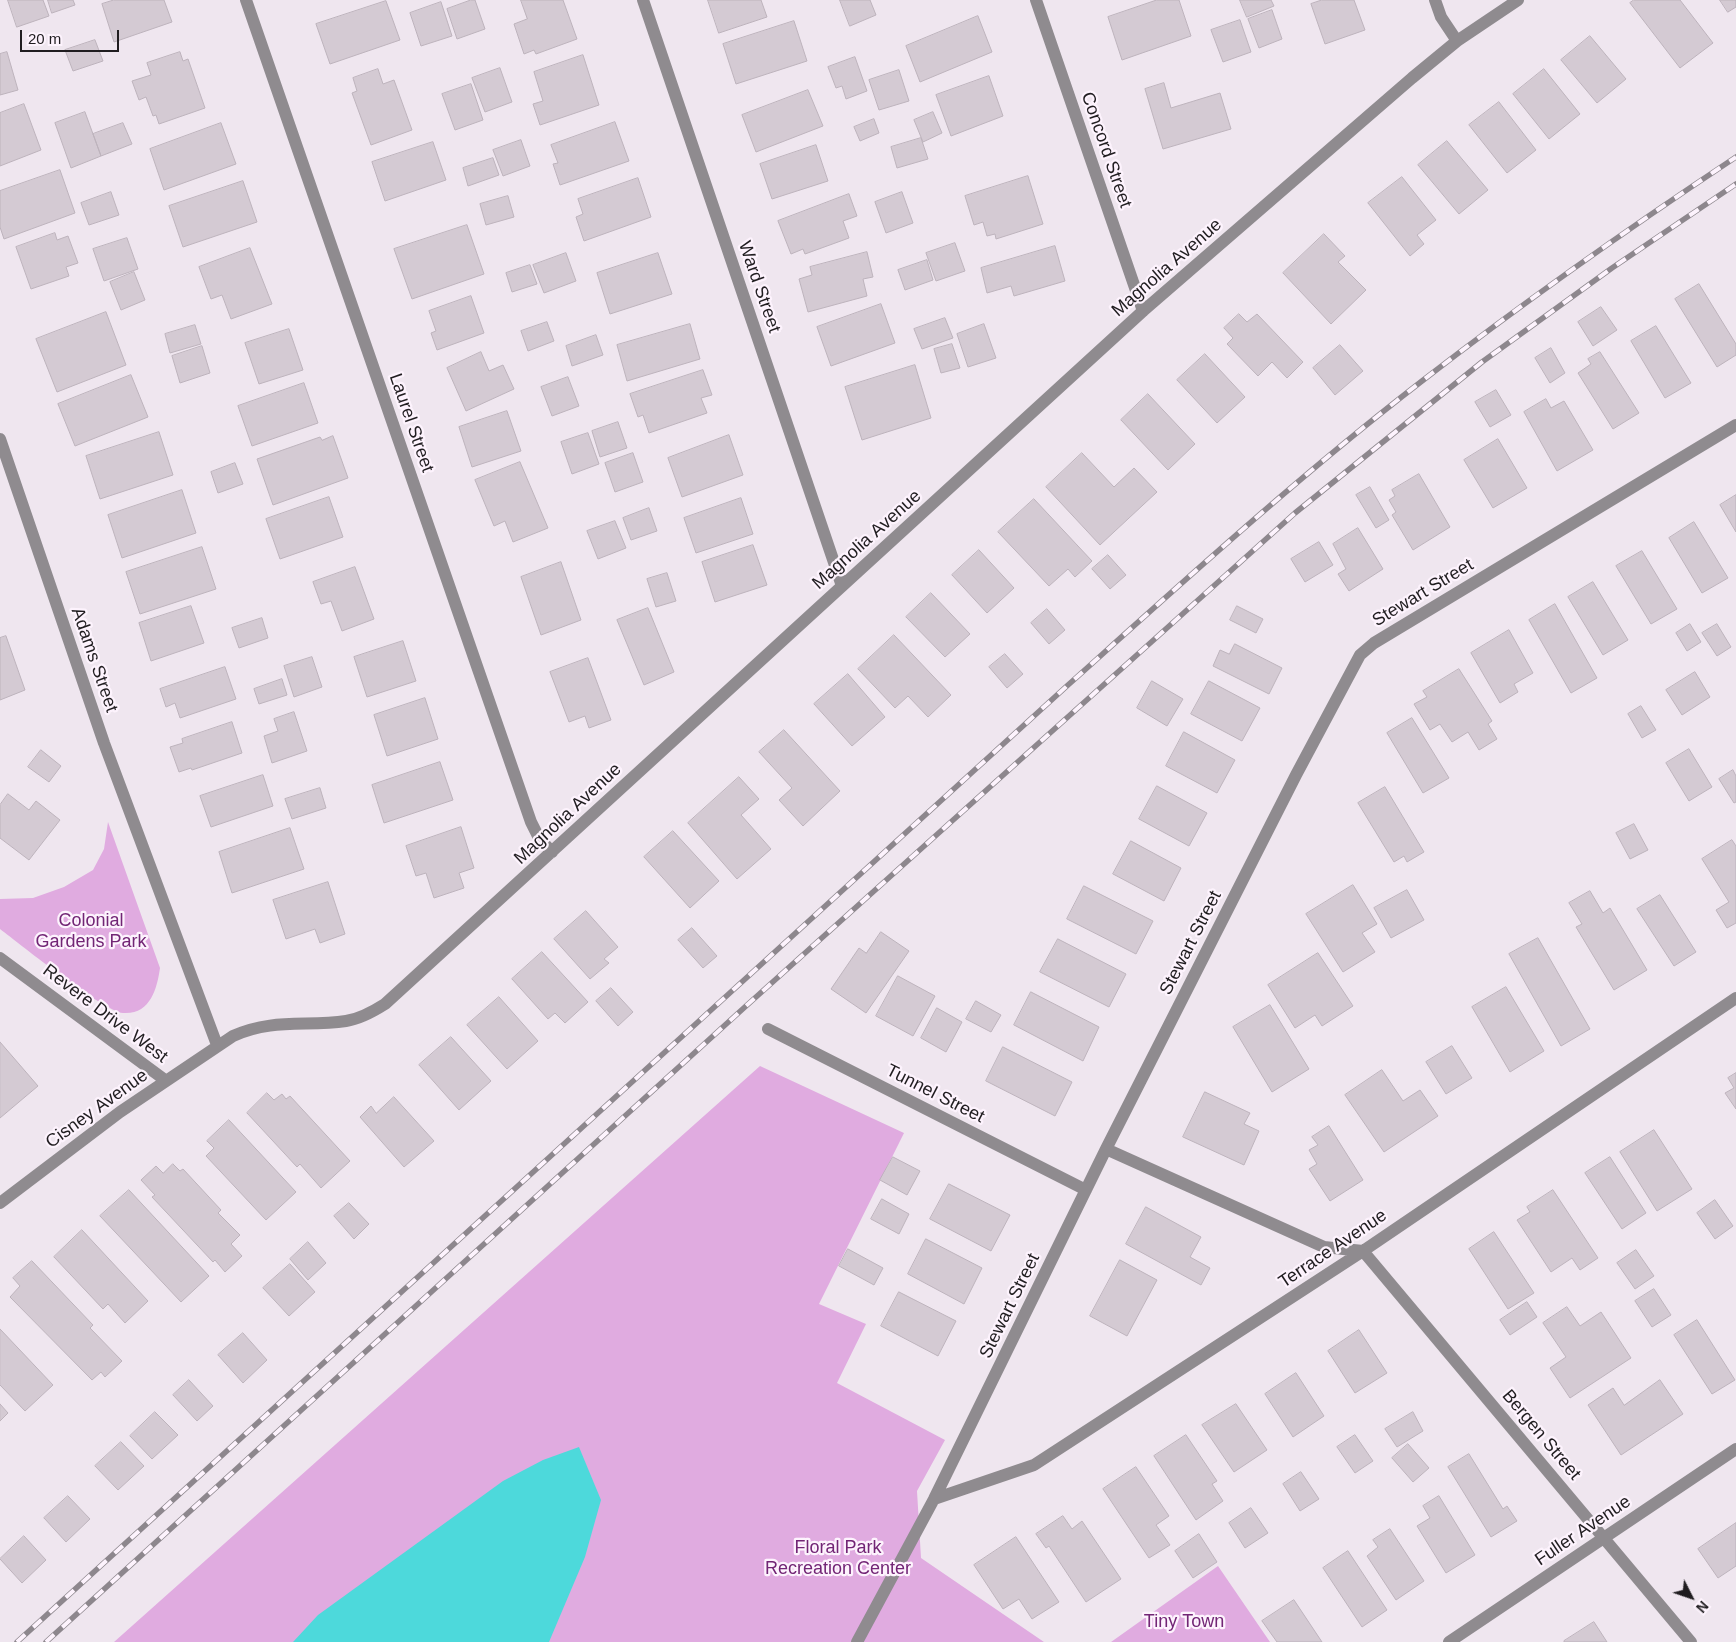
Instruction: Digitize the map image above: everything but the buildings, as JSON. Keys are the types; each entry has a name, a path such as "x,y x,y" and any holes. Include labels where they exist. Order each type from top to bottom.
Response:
{"street":[{"name":"Laurel Street","path":"246,0 531,822 539,838 552,852"},
{"name":"Ward Street","path":"643,0 842,586"},
{"name":"Concord Street","path":"1036,0 1143,311"},
{"path":"1435,0 1441,18 1457,41"},
{"name":"Magnolia Avenue","path":"217,1045 260,1026 287,1022 348,1021 373,1012 396,996 1143,311 1412,78 1457,41 1518,0"},
{"name":"Stewart Street","path":"857,1642 934,1500 1086,1190 1296,775 1366,648 1736,425"},
{"name":"Adams Street","path":"0,439 104,743 217,1045"},
{"name":"Revere Drive West","path":"0,958 165,1080"},
{"name":"Terrace Avenue","path":"934,1500 1034,1465 1364,1251 1736,998"},
{"name":"Tunnel Street","path":"768,1029 1086,1190"},
{"name":"Cisney Avenue","path":"0,1203 102,1124 217,1045"},
{"path":"1106,1150 1324,1247 1364,1251"},
{"name":"Bergen Street","path":"1364,1251 1692,1642"},
{"name":"Fuller Avenue","path":"1449,1642 1736,1449"}],"green space":[{"name":"Colonial Gardens Park","path":"108,822 160,968 157,984 150,999 140,1010 132,1013 123,1013 98,1001 0,929 0,899 33,898 64,887 93,870 104,849"},
{"name":"Floral Park Recreation Center","path":"760,1066 904,1133 819,1304 866,1324 837,1383 945,1440 917,1491 921,1558 1044,1642 114,1642"},
{"name":"Tiny Town","path":"1218,1566 1270,1642 1111,1642"}],"water":[{"path":"579,1447 601,1500 585,1557 549,1642 293,1642 318,1615 503,1481 543,1460"}],"railway":[{"path":"17,1642 1068,685 1242,530 1376,417 1460,352 1577,266 1736,157"},
{"path":"46,1642 746,1006 1295,513 1482,362 1612,268 1736,184"}]}
